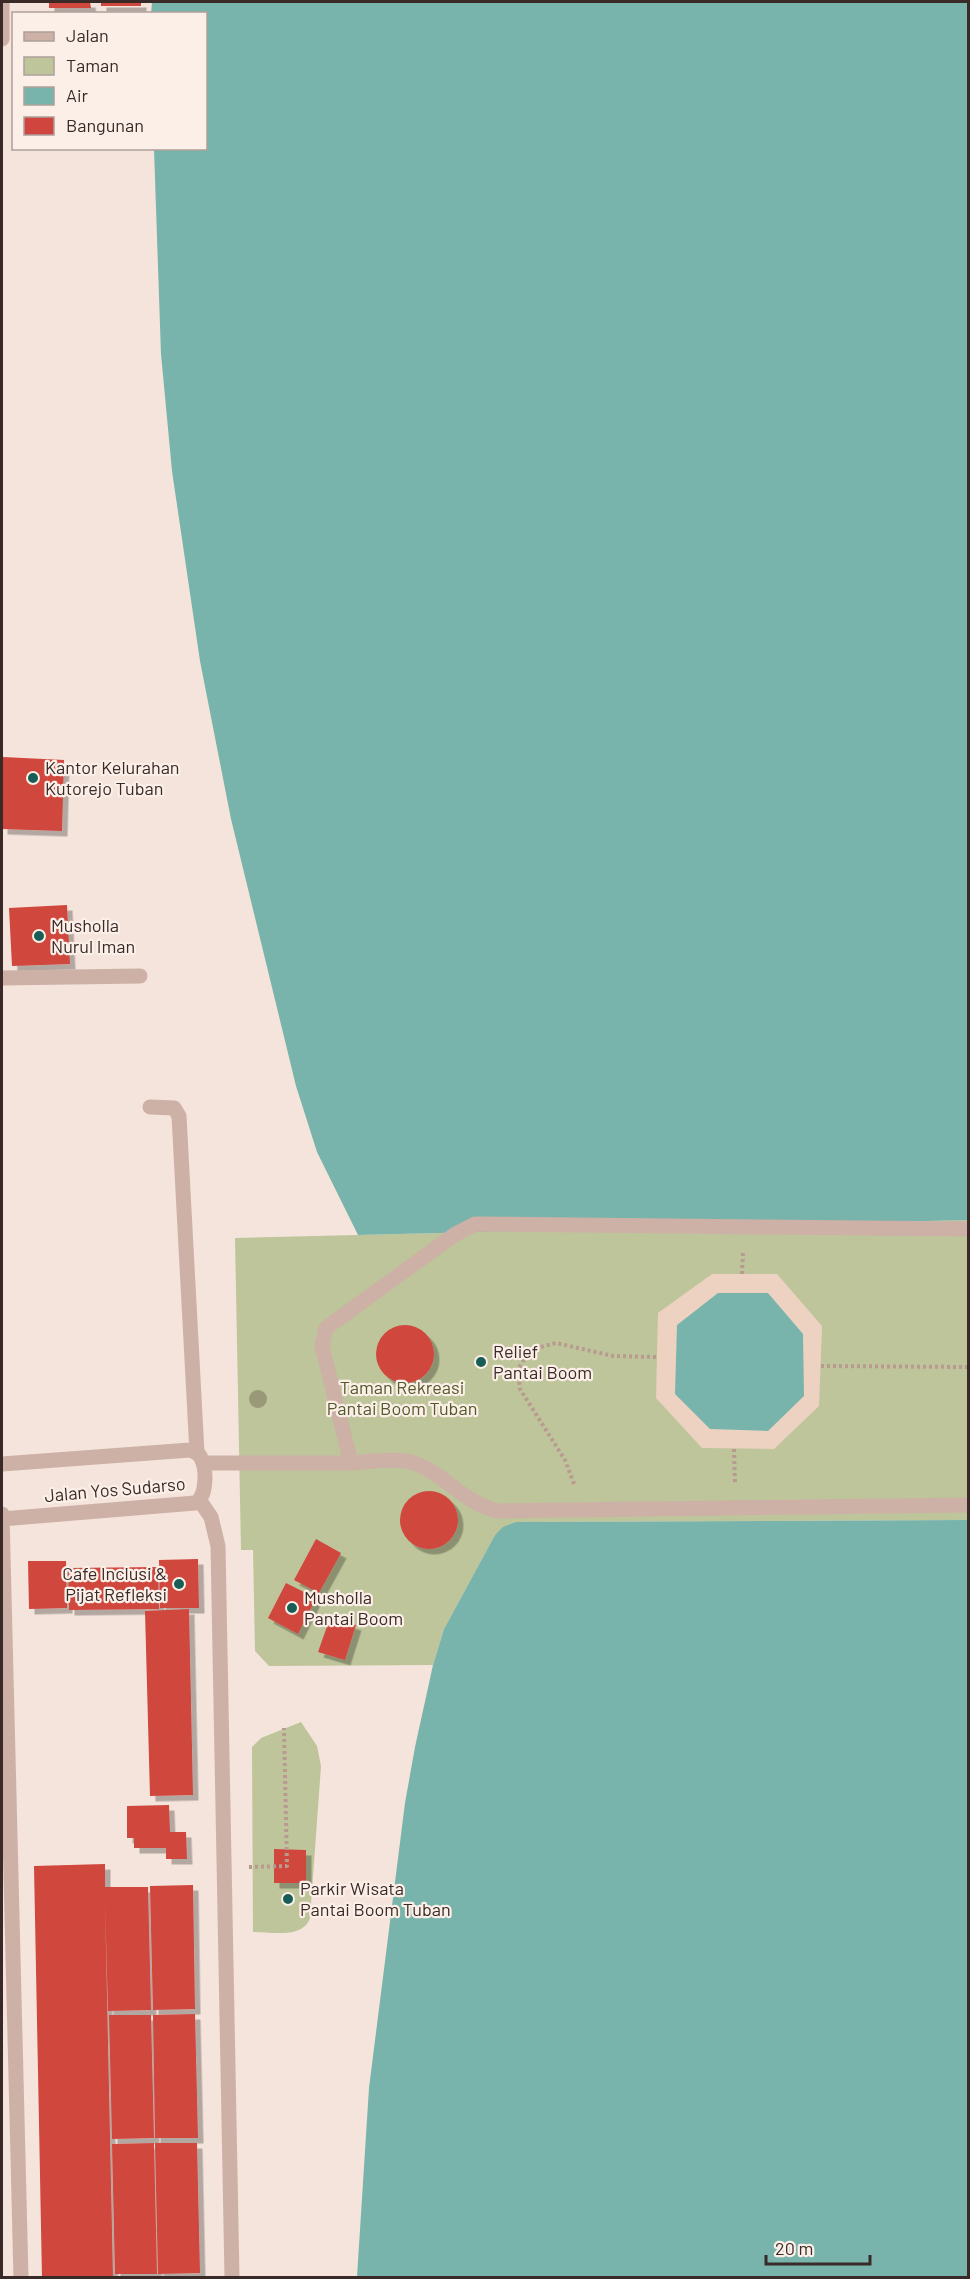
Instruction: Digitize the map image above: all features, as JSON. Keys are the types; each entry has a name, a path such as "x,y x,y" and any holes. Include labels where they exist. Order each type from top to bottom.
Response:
{"street":[{"path":"2,2 2,39"},
{"path":"2,978 140,976"},
{"path":"150,1107 171,1107 177,1110 179,1116 200,1458 351,1463 403,1461 418,1465 465,1498 497,1511 969,1505"},
{"path":"351,1463 322,1346 326,1328 468,1227 483,1224 969,1229"},
{"name":"Jalan Yos Sudarso","path":"2,1464 185,1450 200,1458 204,1492 200,1501 162,1506 2,1517"},
{"path":"200,1501 211,1517 218,1546 232,2277"},
{"path":"2,1517 21,2277"}],"path":[{"path":"742,1274 743,1247"},
{"path":"576,1490 565,1460 520,1389 518,1369 523,1361 541,1347 556,1343 613,1356 657,1357"},
{"path":"820,1366 969,1367"},
{"path":"734,1449 735,1495"},
{"path":"252,1867 287,1866 284,1728"}],"green space":[{"name":"Taman Rekreasi Pantai Boom Tuban","path":"968,1220 968,1520 516,1522 495,1535 444,1629 433,1665 269,1666 255,1651 253,1550 241,1550 235,1238"},
{"path":"301,1722 317,1746 321,1766 310,1918 306,1925 294,1932 253,1932 252,1747 261,1738"}],"shaded area":[{"path":"712,1274 777,1274 822,1326 819,1406 774,1449 702,1448 656,1398 658,1313"}],"water":[{"path":"152,2 968,2 968,1220 358,1235 317,1152 296,1086 231,819 200,661 172,471 161,354 154,150 207,150 207,12 151,12"},
{"path":"718,1293 768,1293 803,1334 804,1396 768,1431 710,1429 675,1394 677,1325"},
{"path":"968,1520 968,2277 357,2277 369,2088 405,1803 415,1747 433,1665 444,1629 495,1535 503,1527 516,1522"}],"building":[{"path":"49,2 90,2 91,8 49,8"},
{"path":"101,2 141,2 141,6 101,6"},
{"name":"Kantor Kelurahan Kutorejo Tuban","path":"3,757 64,760 62,831 2,829"},
{"name":"Musholla Nurul Iman","path":"67,905 70,964 12,966 9,908"},
{"path":"405,1325 421,1330 429,1338 434,1354 429,1370 421,1378 405,1383 389,1378 381,1370 376,1354 381,1338 389,1330"},
{"path":"429,1491 440,1493 450,1499 456,1509 458,1520 456,1531 450,1541 440,1547 429,1549 418,1547 408,1541 402,1531 400,1520 402,1509 408,1499 418,1493"},
{"path":"316,1539 341,1553 319,1593 294,1580"},
{"name":"Cafe Inclusi & Pijat Refleksi","path":"198,1559 199,1608 160,1608 159,1560"},
{"path":"28,1561 66,1561 67,1608 29,1609"},
{"path":"158,1567 159,1609 69,1610 68,1568"},
{"name":"Musholla Pantai Boom","path":"286,1583 316,1598 298,1634 268,1618"},
{"path":"189,1609 193,1795 150,1796 145,1611"},
{"path":"330,1618 356,1625 345,1660 318,1652"},
{"path":"169,1805 170,1832 186,1832 187,1859 166,1859 166,1848 134,1848 134,1838 127,1838 127,1806"},
{"path":"274,1849 306,1850 306,1883 274,1883"},
{"path":"105,1864 105,1887 148,1887 151,2010 108,2011 105,1901 113,2278 42,2278 34,1866"},
{"path":"193,1885 195,2009 153,2010 150,1886"},
{"path":"195,2014 198,2138 155,2138 153,2015"},
{"path":"109,2015 151,2015 154,2138 112,2139"},
{"path":"154,2143 157,2274 115,2274 112,2144"},
{"path":"155,2143 197,2143 200,2273 158,2274"}],"place":[{"name":"Kantor Kelurahan Kutorejo Tuban","path":"33,778"},
{"name":"Musholla Nurul Iman","path":"39,936"},
{"name":"Relief Pantai Boom","path":"481,1362"},
{"name":"Cafe Inclusi & Pijat Refleksi","path":"179,1584"},
{"name":"Musholla Pantai Boom","path":"292,1608"},
{"name":"Parkir Wisata Pantai Boom Tuban","path":"288,1899"}]}
